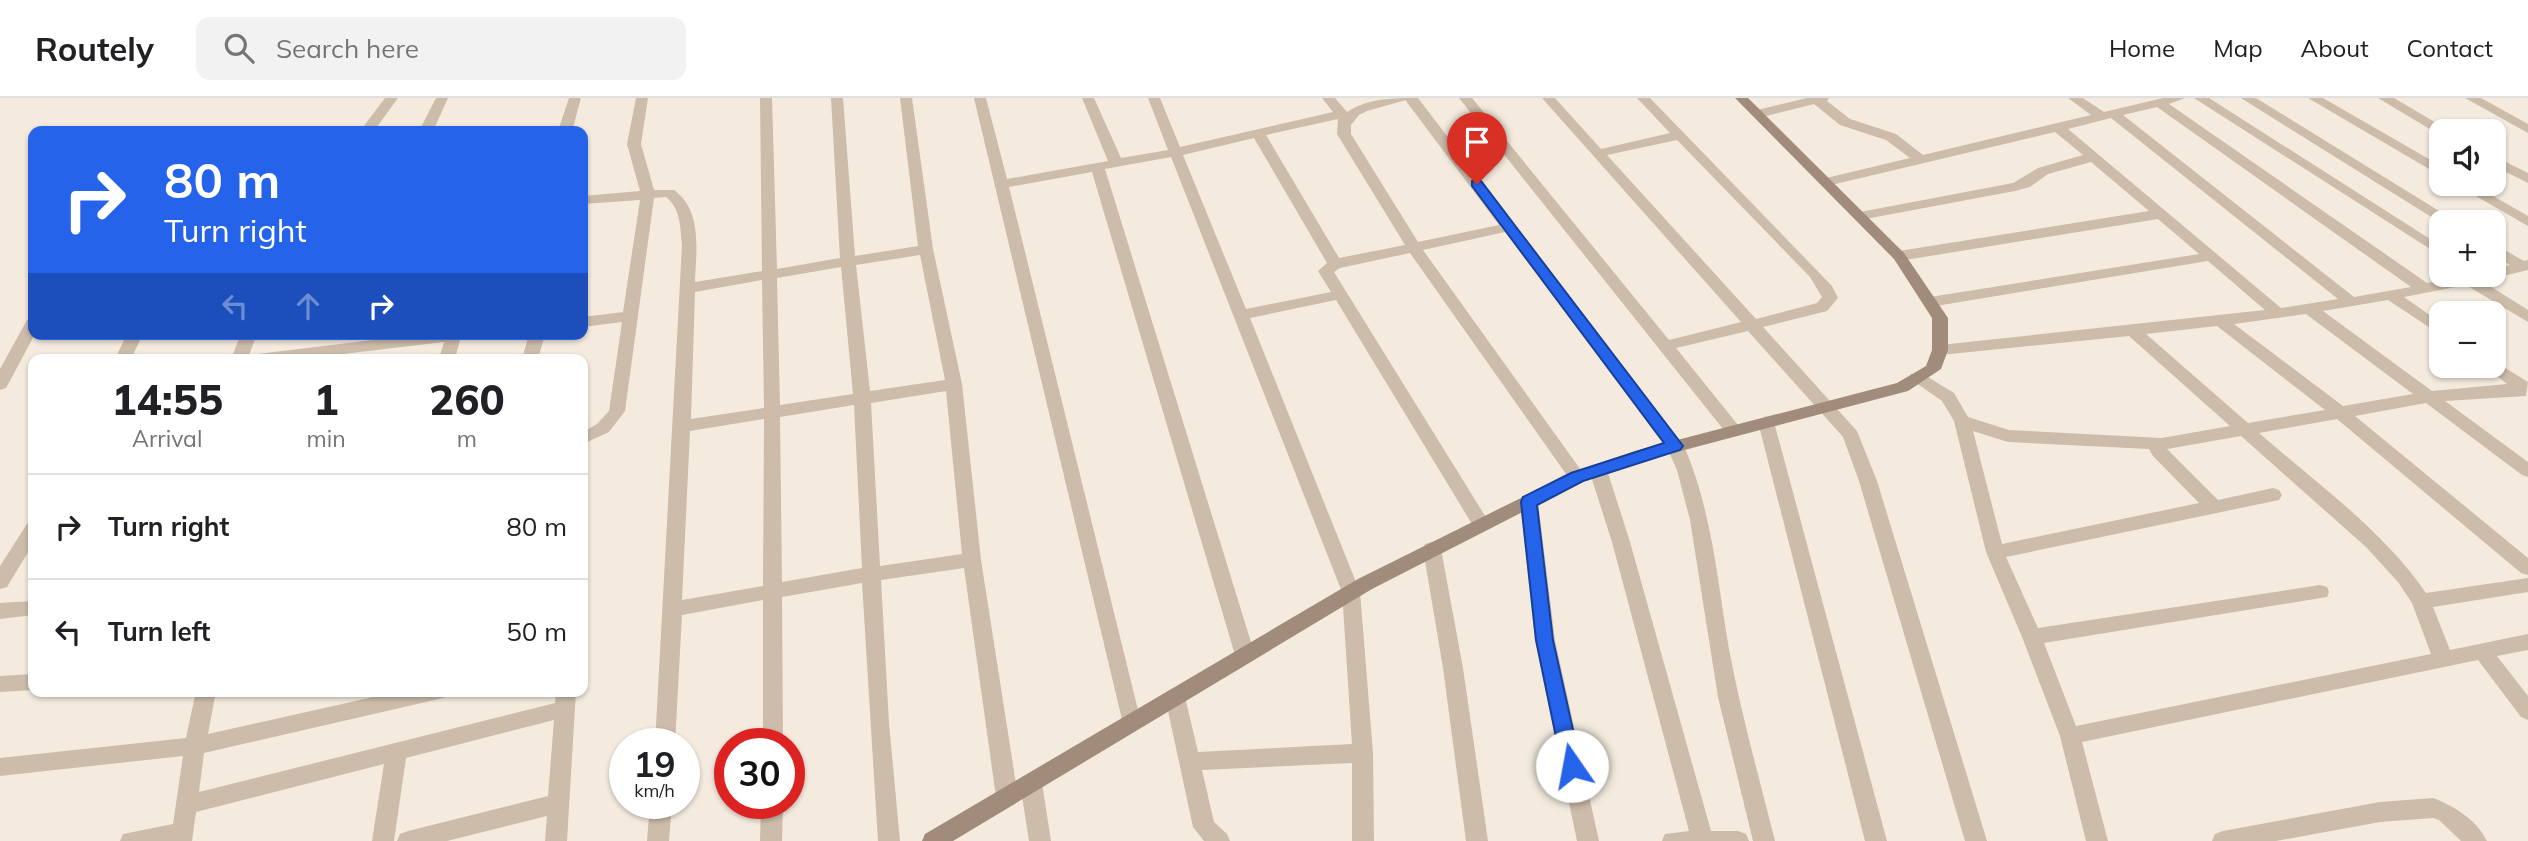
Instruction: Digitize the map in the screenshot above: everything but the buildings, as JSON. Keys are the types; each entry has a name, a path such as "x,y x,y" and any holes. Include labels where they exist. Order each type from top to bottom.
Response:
{"main road":[{"path":"933,841 1351,592 1577,477 1675,446 1902,387 1933,369 1940,350 1940,318 1899,257 1741,98"}],"street":[{"path":"372,126 392,98"},
{"path":"428,126 442,98"},
{"path":"567,126 575,98"},
{"path":"588,437 609,425 617,411 648,194 635,144 642,98"},
{"path":"766,98 772,412 773,728"},
{"path":"837,98 848,263 862,397 888,841"},
{"path":"906,98 926,249 954,384 972,560 1007,797"},
{"path":"980,98 1003,184 1131,722"},
{"path":"1088,98 1116,163"},
{"path":"1154,98 1351,592 1363,753 1363,841"},
{"path":"1328,98 1343,116 1344,134 1414,248 1577,477"},
{"path":"1003,184 1177,152 1343,116 1401,98"},
{"path":"1411,98 1675,446 1689,476 1702,524 1719,650 1764,841"},
{"path":"1465,98 1733,430"},
{"path":"1548,98 1852,435 1976,841"},
{"path":"1643,98 1827,289 1830,298 1822,307 1664,346"},
{"path":"2074,98 2109,116 2350,301"},
{"path":"1827,182 2179,98"},
{"path":"2200,98 2429,244"},
{"path":"2247,98 2430,210"},
{"path":"2314,98 2429,165"},
{"path":"2384,98 2429,123"},
{"path":"2471,98 2528,129"},
{"path":"1758,114 1818,99 1852,126 1891,136 1922,160"},
{"path":"2159,103 2425,289"},
{"path":"2059,128 2277,312"},
{"path":"1258,133 1335,264"},
{"path":"1600,153 1681,135"},
{"path":"1860,216 2015,187 2031,181 2043,171 2093,157"},
{"path":"1097,166 1245,655"},
{"path":"2506,167 2528,179"},
{"path":"588,200 669,194 683,206 689,245 665,728"},
{"path":"2483,196 2528,222"},
{"path":"1899,257 2087,224 2162,214"},
{"path":"1481,524 1326,271 1335,264 1509,227"},
{"path":"687,288 926,249"},
{"path":"1930,302 2212,256"},
{"path":"2506,256 2525,266"},
{"path":"2506,270 2525,266"},
{"path":"1940,350 2277,312 2434,287"},
{"path":"2494,287 2528,317"},
{"path":"2389,294 2429,322"},
{"path":"1241,315 1339,295"},
{"path":"2307,307 2528,471"},
{"path":"588,320 630,316"},
{"path":"2218,319 2339,412 2528,568"},
{"path":"2132,330 2372,541 2405,577 2421,601 2443,659"},
{"path":"0,384 28,333"},
{"path":"290,354 410,340"},
{"path":"2506,375 2526,388"},
{"path":"1917,378 1948,397 1962,421 1995,552 2032,637 2070,736 2097,841"},
{"path":"682,426 954,384"},
{"path":"1962,421 2008,436 2159,443 2430,397 2526,388"},
{"path":"1766,422 1876,841"},
{"path":"2159,443 2156,445 2159,452 2214,507"},
{"path":"1598,470 1621,542 1702,839"},
{"path":"1995,552 2273,495"},
{"path":"1529,502 1545,640 1588,841"},
{"path":"0,582 28,537"},
{"path":"1432,549 1453,668 1477,841"},
{"path":"672,609 972,560"},
{"path":"2421,601 2528,585"},
{"path":"2032,637 2320,592"},
{"path":"0,611 28,608"},
{"path":"2070,736 2528,642"},
{"path":"2482,651 2528,711"},
{"path":"0,684 28,682"},
{"path":"131,841 181,836 205,697"},
{"path":"0,767 195,746 412,697"},
{"path":"1175,697 1205,827 1219,841"},
{"path":"186,805 396,752 565,700 556,841"},
{"path":"383,841 396,752"},
{"path":"1190,761 1363,753"},
{"path":"1031,783 1040,841"},
{"path":"408,841 560,803"},
{"path":"2223,841 2380,812 2433,808 2446,813 2476,841"},
{"path":"658,841 660,819"},
{"path":"771,841 772,819"},
{"path":"1673,841 1738,841"}],"route":[{"path":"1477,184 1675,446 1577,477 1529,502 1545,640 1572,766"}]}
